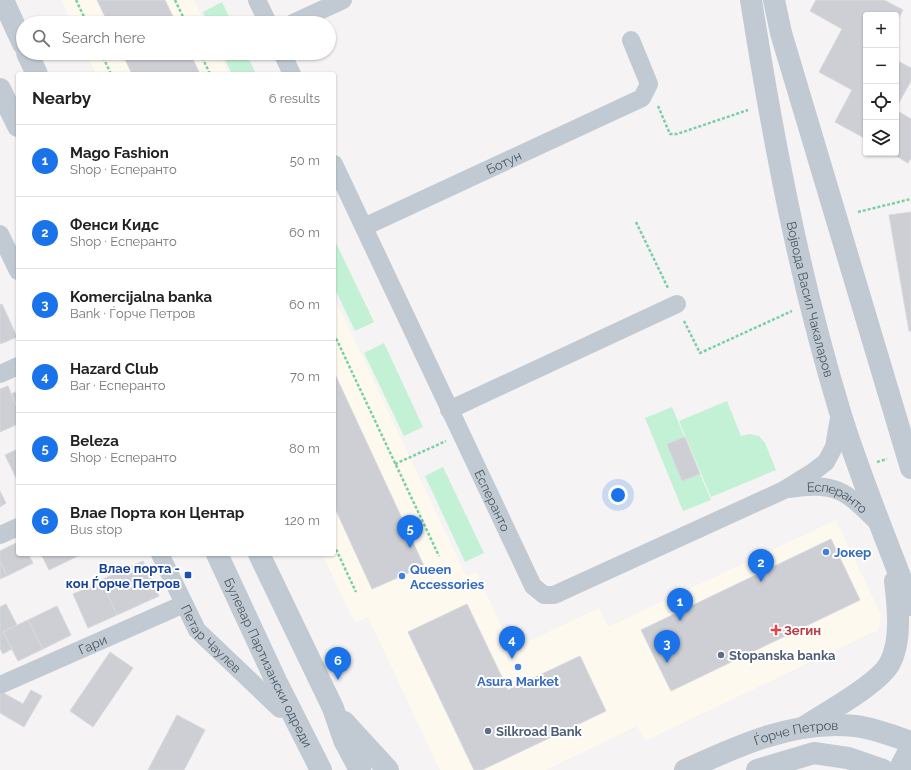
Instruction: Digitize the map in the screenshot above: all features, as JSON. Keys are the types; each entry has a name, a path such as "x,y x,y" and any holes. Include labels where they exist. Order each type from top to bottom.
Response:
{"street":[{"path":"2,0 16,29"},
{"path":"257,0 265,16"},
{"path":"309,16 343,0"},
{"name":"Војвода Васил Чакаларов","path":"751,0 788,212 810,303 840,410 908,597"},
{"path":"774,0 781,33 909,460"},
{"path":"631,40 645,91"},
{"path":"30,60 36,72"},
{"path":"285,60 291,72"},
{"path":"0,89 16,122"},
{"name":"Ботун","path":"364,227 645,91"},
{"name":"Есперанто","path":"336,168 533,586 544,595 554,595 784,490 826,462 834,447 840,410"},
{"path":"0,234 16,266"},
{"path":"449,410 677,304"},
{"path":"0,374 16,367"},
{"name":"Есперанто","path":"784,490 808,486 829,487 836,489 853,499 882,528"},
{"path":"0,535 16,528"},
{"path":"804,727 860,690 878,676 890,664 896,641 898,603 891,550"},
{"name":"Петар Чаулев","path":"161,556 197,630 280,709"},
{"name":"Булевар Партизански одреди","path":"219,556 276,681 321,770"},
{"path":"260,556 333,708 344,740 360,770"},
{"name":"Гари","path":"0,685 184,604"},
{"path":"276,681 280,709 305,770"},
{"path":"333,708 362,743 388,770"},
{"name":"Ѓорче Петров","path":"685,770 736,746 804,727 855,726 911,742"},
{"path":"899,770 911,747"},
{"name":"Ѓорче Петров","path":"757,770 814,753 848,758 883,770"}],"path":[{"path":"76,0 84,16"},
{"path":"176,0 183,16"},
{"path":"104,60 110,72"},
{"path":"203,60 209,72"},
{"path":"645,91 670,134 677,134 768,103"},
{"path":"858,212 911,199"},
{"path":"636,222 700,353 810,303"},
{"path":"336,341 439,556"},
{"path":"395,464 461,434"},
{"path":"860,468 909,460"},
{"path":"336,549 356,592"}],"shaded area":[{"path":"61,0 194,0 202,16 69,16"},
{"path":"89,60 222,60 228,72 95,72"},
{"path":"336,301 466,576 476,572 512,649 599,608 608,627 836,520 881,615 878,630 645,741 637,726 546,770 440,770 368,617 355,623 323,556 336,556"}],"green space":[{"path":"222,2 229,16 205,16 203,12"},
{"path":"225,60 249,60 255,72 231,72"},
{"path":"336,243 374,322 355,331 336,291"},
{"path":"384,343 423,427 404,436 364,353"},
{"path":"727,401 741,436 750,434 759,436 765,443 776,470 711,497 679,421"},
{"path":"672,407 711,500 683,511 645,418"},
{"path":"443,467 484,553 465,562 425,476"}],"building":[{"path":"97,0 165,0 173,16 105,16"},
{"path":"816,0 884,0 903,10 899,17 899,12 863,12 863,137 835,122 852,90 819,72 842,29 810,11"},
{"path":"125,60 193,60 199,72 131,72"},
{"path":"899,62 911,68 911,81 899,103"},
{"path":"899,112 911,119 911,158 908,163 896,156 899,156"},
{"path":"911,212 911,331 909,331 889,215"},
{"path":"2,304 16,337 0,344 0,305"},
{"path":"336,376 424,566 372,589 336,510"},
{"path":"8,386 16,405 16,425 0,432 0,389"},
{"path":"16,392 16,405 11,394"},
{"path":"685,437 700,474 682,481 667,444"},
{"path":"16,450 16,478 5,455"},
{"path":"0,491 6,503 0,507"},
{"path":"831,539 860,600 671,691 641,630"},
{"path":"16,543 16,556 29,556 33,563 7,576 0,561 0,551"},
{"path":"42,556 78,556 49,570"},
{"path":"0,561 7,576 0,579"},
{"path":"143,561 159,596 117,615 101,580"},
{"path":"102,582 117,615 88,628 73,594"},
{"path":"6,604 17,625 3,632 12,649 3,654 0,649 0,607"},
{"path":"467,604 508,690 580,656 606,711 482,770 474,770 408,632"},
{"path":"57,606 71,635 43,649 28,620"},
{"path":"28,620 43,649 18,661 3,632"},
{"path":"110,652 133,668 93,727 70,711"},
{"path":"31,690 42,696 24,727 0,713 0,691 23,704"},
{"path":"177,715 205,730 184,770 148,770"}],"place":[{"name":"Beleza","path":"410,548"},
{"name":"Јокер","path":"826,552"},
{"name":"Влае порта - кон Ѓорче Петров","path":"188,575"},
{"name":"Queen Accessories","path":"402,576"},
{"name":"Фенси Кидс","path":"761,582"},
{"name":"Mago Fashion","path":"680,621"},
{"name":"Зегин","path":"776,630"},
{"name":"Stopanska banka","path":"721,655"},
{"name":"Hazard Club","path":"512,659"},
{"name":"Komercijalna banka","path":"667,663"},
{"name":"Asura Market","path":"518,667"},
{"name":"Влае Порта кон Центар","path":"338,680"},
{"name":"Silkroad Bank","path":"488,731"}]}
